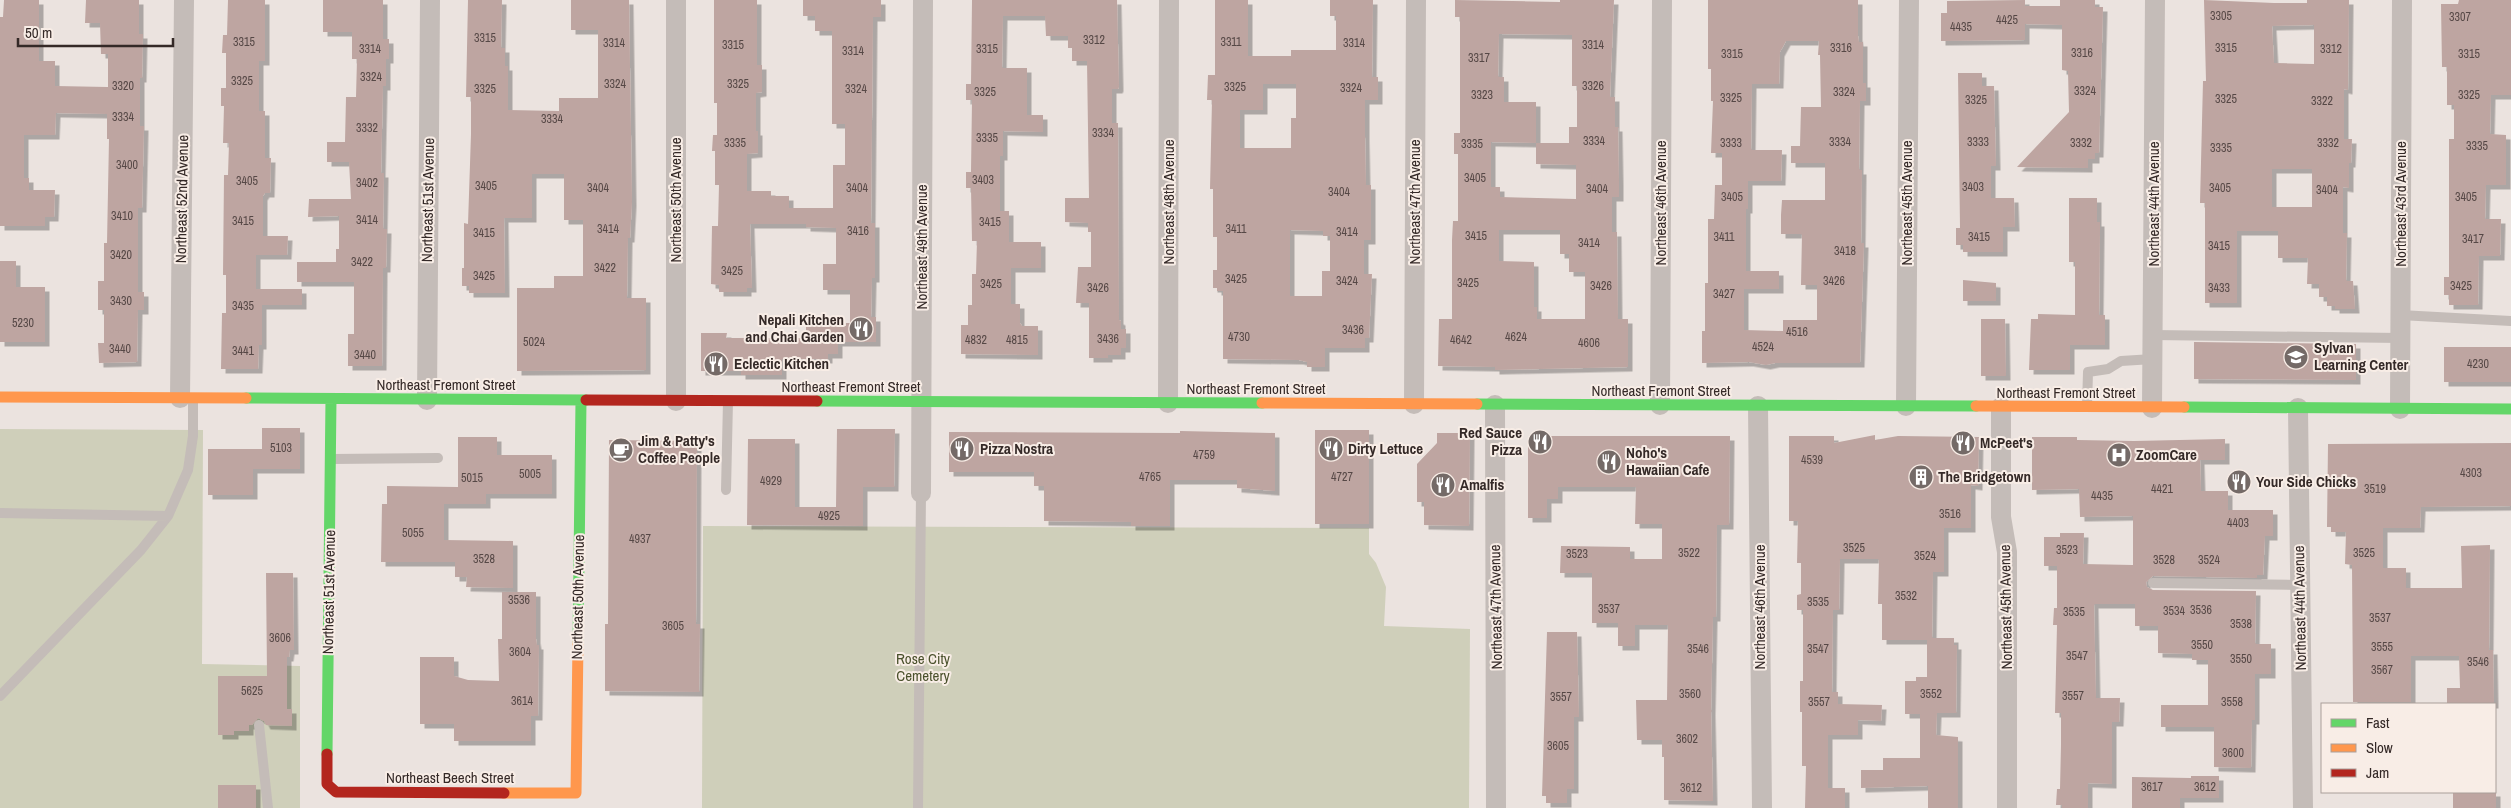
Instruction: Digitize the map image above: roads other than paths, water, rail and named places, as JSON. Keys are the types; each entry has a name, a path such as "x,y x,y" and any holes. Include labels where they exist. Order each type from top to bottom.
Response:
{"main road":[{"name":"Northeast Fremont Street","path":"0,397 2511,409"},
{"name":"Northeast 51st Avenue","path":"331,399 333,792"},
{"name":"Northeast 50th Avenue","path":"576,793 581,401"},
{"name":"Northeast Beech Street","path":"333,792 576,793"}],"street":[{"name":"Northeast 52nd Avenue","path":"184,0 187,398"},
{"name":"Northeast 51st Avenue","path":"427,400 430,0"},
{"name":"Northeast 50th Avenue","path":"676,0 676,401"},
{"name":"Northeast 49th Avenue","path":"921,493 923,0"},
{"name":"Northeast 48th Avenue","path":"1168,403 1170,0"},
{"name":"Northeast 47th Avenue","path":"1414,404 1416,0"},
{"name":"Northeast 46th Avenue","path":"1660,406 1662,0"},
{"name":"Northeast 45th Avenue","path":"1906,406 1909,0"},
{"name":"Northeast 44th Avenue","path":"2152,408 2155,0"},
{"name":"Northeast 43rd Avenue","path":"2400,409 2402,0"},
{"name":"Northeast 47th Avenue","path":"1494,405 1496,808"},
{"name":"Northeast 46th Avenue","path":"1758,406 1762,808"},
{"name":"Northeast 45th Avenue","path":"2001,407 2001,517 2008,552 2008,808"},
{"name":"Northeast 44th Avenue","path":"2298,408 2303,808"}],"lane":[{"path":"2400,315 2511,321"},
{"path":"2153,335 2400,338"},
{"path":"2087,408 2088,372 2108,369 2120,361 2152,359"},
{"path":"0,696 141,550 168,516 188,470 193,436 187,398"},
{"path":"726,490 728,401"},
{"path":"330,459 438,458"},
{"path":"918,808 921,493"},
{"path":"0,513 168,516"},
{"path":"2153,583 2300,585"},
{"path":"260,725 268,808"}],"place":[{"name":"Nepali Kitchen and Chai Garden","path":"861,329"},
{"name":"Sylvan Learning Center","path":"2296,357"},
{"name":"Eclectic Kitchen","path":"716,364"},
{"name":"Red Sauce Pizza","path":"1540,442"},
{"name":"McPeet's","path":"1963,443"},
{"name":"Pizza Nostra","path":"962,449"},
{"name":"Dirty Lettuce","path":"1331,449"},
{"name":"Jim & Patty's Coffee People","path":"621,450"},
{"name":"ZoomCare","path":"2119,455"},
{"name":"Noho's Hawaiian Cafe","path":"1609,462"},
{"name":"The Bridgetown","path":"1921,477"},
{"name":"Your Side Chicks","path":"2239,482"},
{"name":"Amalfis","path":"1443,485"}],"park label":[{"name":"Rose City Cemetery","path":"923,668"}]}
